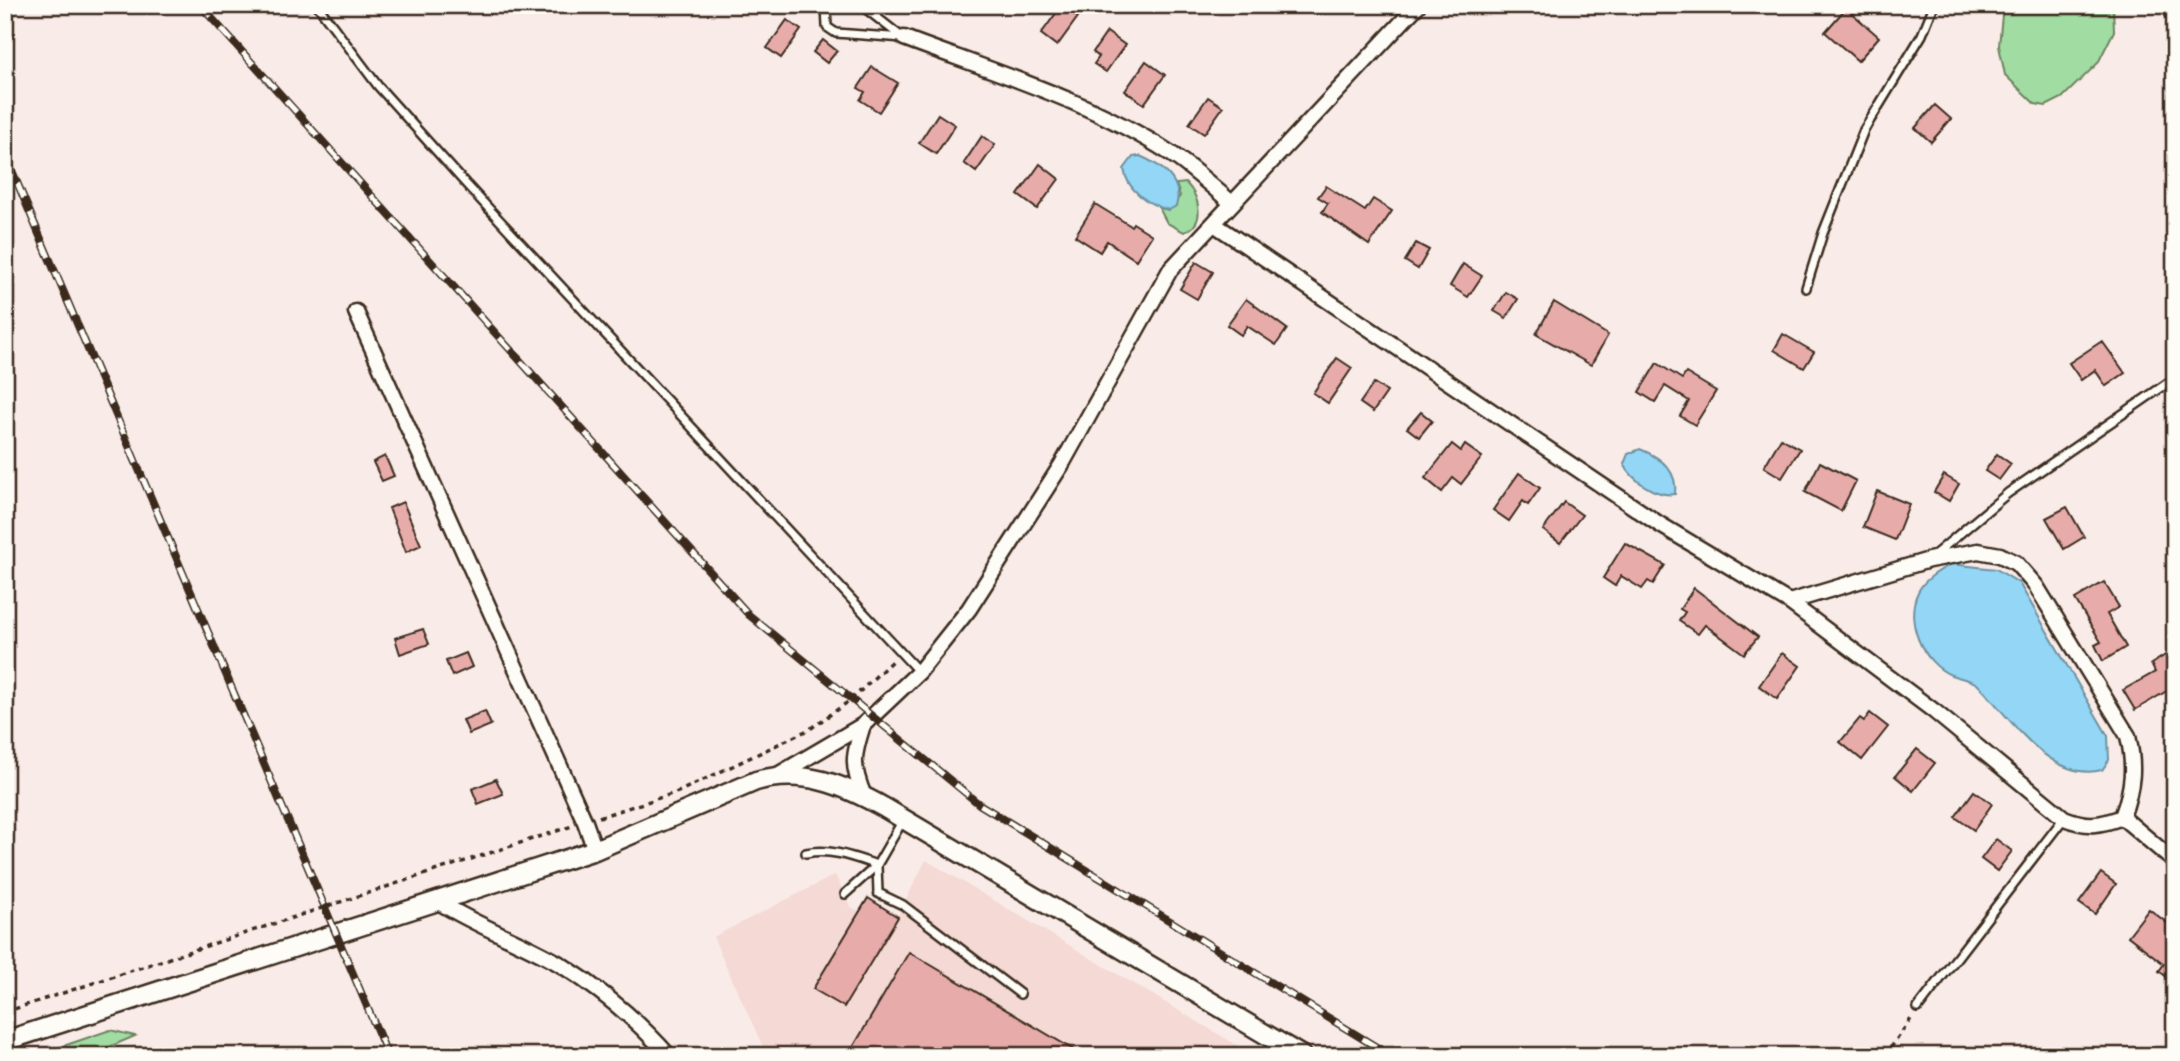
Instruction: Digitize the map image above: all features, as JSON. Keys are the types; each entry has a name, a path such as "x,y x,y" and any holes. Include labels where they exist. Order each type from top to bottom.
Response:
{"street":[{"path":"5,1041 595,850 776,776 863,725 919,672 969,609 1062,464 1170,270 1418,5"},
{"path":"904,38 1057,94 1137,134 1172,154 1232,203"},
{"path":"1213,224 1659,524 1789,602 1934,712 2064,818 2083,826 2100,825 2122,817 2132,790 2134,763 2129,736 2036,586 2017,563 2000,555 1978,551 1929,560 1789,602"},
{"path":"356,312 586,822 595,850"},
{"path":"863,725 853,754 854,771 864,796"},
{"path":"776,776 815,777 864,796 1302,1056"},
{"path":"2122,817 2175,862"},
{"path":"439,902 467,919 561,965 617,1003 669,1056"}],"lane":[{"path":"317,5 378,86 466,184 919,672"},
{"path":"826,5 827,27 836,33 904,38"},
{"path":"861,5 904,38"},
{"path":"1806,288 1823,233 1864,130 1922,35 1934,5"},
{"path":"2164,5 2175,21"},
{"path":"1929,560 2008,493 2175,378"},
{"path":"1918,1008 2064,818"},
{"path":"845,894 877,865 904,819"},
{"path":"806,853 821,850 836,852 877,865"},
{"path":"877,865 878,893 903,905 1020,994"}],"path":[{"path":"5,1013 678,792 810,729 852,699 900,652"},
{"path":"1885,1056 1918,1008"}],"shaded area":[{"path":"926,860 1255,1056 767,1056 713,937 835,875 851,907 859,911 868,897 898,915"}],"green space":[{"path":"2003,5 2113,5 2114,31 2098,63 2062,98 2046,106 2035,104 2005,75 1999,46"},
{"path":"1186,183 1197,202 1198,216 1196,223 1184,232 1167,223 1159,208 1169,210 1180,196 1176,184"},
{"path":"110,1030 135,1036 88,1056 34,1056"}],"water":[{"path":"1140,156 1169,175 1177,189 1176,206 1169,210 1154,204 1140,196 1129,184 1124,169 1133,157"},
{"path":"1640,449 1661,461 1671,472 1675,494 1652,490 1628,470 1624,464 1628,454"},
{"path":"1951,564 1996,569 2019,583 2108,736 2109,760 2102,770 2083,771 2065,767 2048,757 2032,744 1977,684 1941,669 1924,651 1915,627 1914,603 1924,583"}],"building":[{"path":"1062,5 1078,17 1057,46 1041,34"},
{"path":"1846,8 1879,37 1858,61 1825,32"},
{"path":"787,20 801,30 781,58 767,48"},
{"path":"1107,32 1125,45 1106,72 1094,64 1099,57 1093,52"},
{"path":"823,40 837,51 827,63 813,52"},
{"path":"1146,61 1165,75 1144,104 1125,91"},
{"path":"872,67 898,83 879,112 860,100 865,92 858,88"},
{"path":"1208,97 1223,107 1204,134 1189,124"},
{"path":"1935,105 1951,119 1931,142 1915,128"},
{"path":"938,114 955,125 936,154 919,143"},
{"path":"982,136 995,145 976,172 964,163"},
{"path":"1040,164 1059,179 1037,209 1018,195"},
{"path":"1326,186 1365,211 1373,199 1392,211 1369,245 1322,212 1328,203 1318,197"},
{"path":"1095,204 1131,226 1133,223 1152,235 1136,260 1107,241 1100,252 1075,236"},
{"path":"1416,243 1429,250 1418,269 1405,261"},
{"path":"1196,262 1213,272 1197,299 1180,289"},
{"path":"1463,264 1482,276 1468,297 1450,286"},
{"path":"1506,292 1518,299 1506,318 1494,311"},
{"path":"1246,299 1287,329 1276,345 1247,326 1241,335 1227,325"},
{"path":"1554,302 1608,335 1591,365 1536,334"},
{"path":"1783,334 1814,352 1804,368 1774,350"},
{"path":"2102,341 2125,373 2106,386 2095,370 2081,380 2069,363"},
{"path":"1337,358 1352,368 1328,403 1313,393"},
{"path":"1657,363 1682,379 1686,373 1716,391 1695,425 1680,416 1689,401 1665,386 1655,402 1639,392"},
{"path":"1374,383 1387,392 1373,412 1360,403"},
{"path":"1421,412 1432,421 1419,437 1407,428"},
{"path":"1781,438 1800,449 1782,478 1764,467"},
{"path":"1452,444 1461,451 1465,445 1482,457 1461,484 1453,478 1442,492 1425,478"},
{"path":"1997,454 2011,464 1999,480 1985,471"},
{"path":"385,456 394,476 382,481 373,462"},
{"path":"1820,462 1856,481 1841,511 1805,492"},
{"path":"1519,473 1540,488 1528,505 1523,501 1509,521 1493,510"},
{"path":"1944,475 1959,484 1949,501 1934,492"},
{"path":"1877,491 1909,504 1895,540 1863,527"},
{"path":"403,502 421,545 406,552 389,508"},
{"path":"1564,502 1582,515 1560,543 1543,530"},
{"path":"2067,507 2084,537 2064,549 2046,518"},
{"path":"1625,543 1665,565 1653,584 1648,581 1642,589 1621,576 1615,586 1603,578"},
{"path":"2104,582 2119,607 2107,614 2126,647 2103,661 2095,645 2101,642 2075,599"},
{"path":"1694,588 1758,637 1744,654 1705,625 1698,634 1679,621 1685,612 1680,609"},
{"path":"423,629 429,644 400,654 395,638"},
{"path":"2175,649 2175,686 2135,710 2123,690 2155,672 2151,664"},
{"path":"466,653 472,667 452,676 446,661"},
{"path":"1782,653 1800,666 1777,699 1759,686"},
{"path":"485,711 491,725 469,734 463,720"},
{"path":"1870,713 1888,727 1862,760 1840,742 1860,718 1864,721"},
{"path":"1917,749 1935,763 1913,791 1895,776"},
{"path":"496,779 503,794 478,804 472,789"},
{"path":"1974,791 1992,804 1974,830 1955,817"},
{"path":"1996,839 2012,851 1997,871 1981,859"},
{"path":"2101,873 2116,884 2095,914 2079,903"},
{"path":"868,898 898,917 844,1007 813,989"},
{"path":"2149,909 2175,929 2175,983 2159,971 2164,964 2128,936"},
{"path":"909,952 1084,1056 848,1056"}],"railway":[{"path":"200,5 749,615 979,804 1391,1056"},
{"path":"5,154 388,1056"}]}
